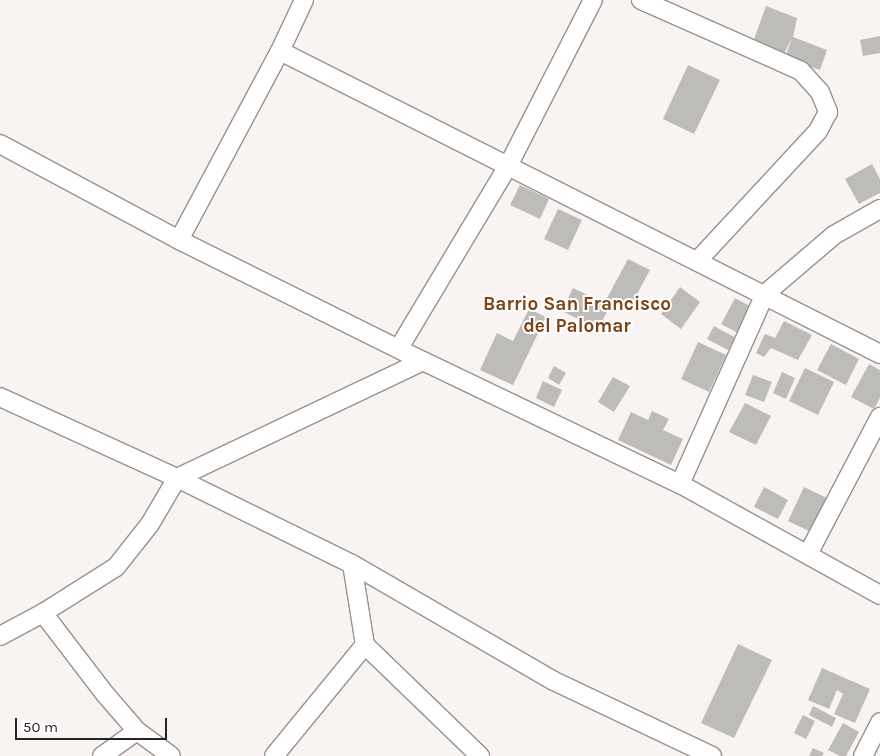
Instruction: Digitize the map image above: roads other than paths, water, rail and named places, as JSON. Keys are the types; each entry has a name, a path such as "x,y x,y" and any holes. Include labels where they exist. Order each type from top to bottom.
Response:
{"street":[{"path":"179,240 280,51 304,0"},
{"path":"399,348 508,166 593,0"},
{"path":"641,0 801,71 820,92 828,112 818,132 697,261"},
{"path":"280,51 765,294 880,354"},
{"path":"0,144 179,240 680,484 880,595"},
{"path":"680,484 765,294 834,235 880,209"},
{"path":"0,636 43,613 116,567 150,524 177,478 423,360"},
{"path":"0,397 177,478 352,564 554,681 712,756"},
{"path":"808,554 880,417"},
{"path":"352,564 366,645 480,756"},
{"path":"43,613 105,694 137,731 171,756"},
{"path":"274,756 366,645"},
{"path":"863,756 880,722"},
{"path":"102,756 137,731"}],"district":[{"name":"Barrio San Francisco del Palomar","path":"577,316"}]}
